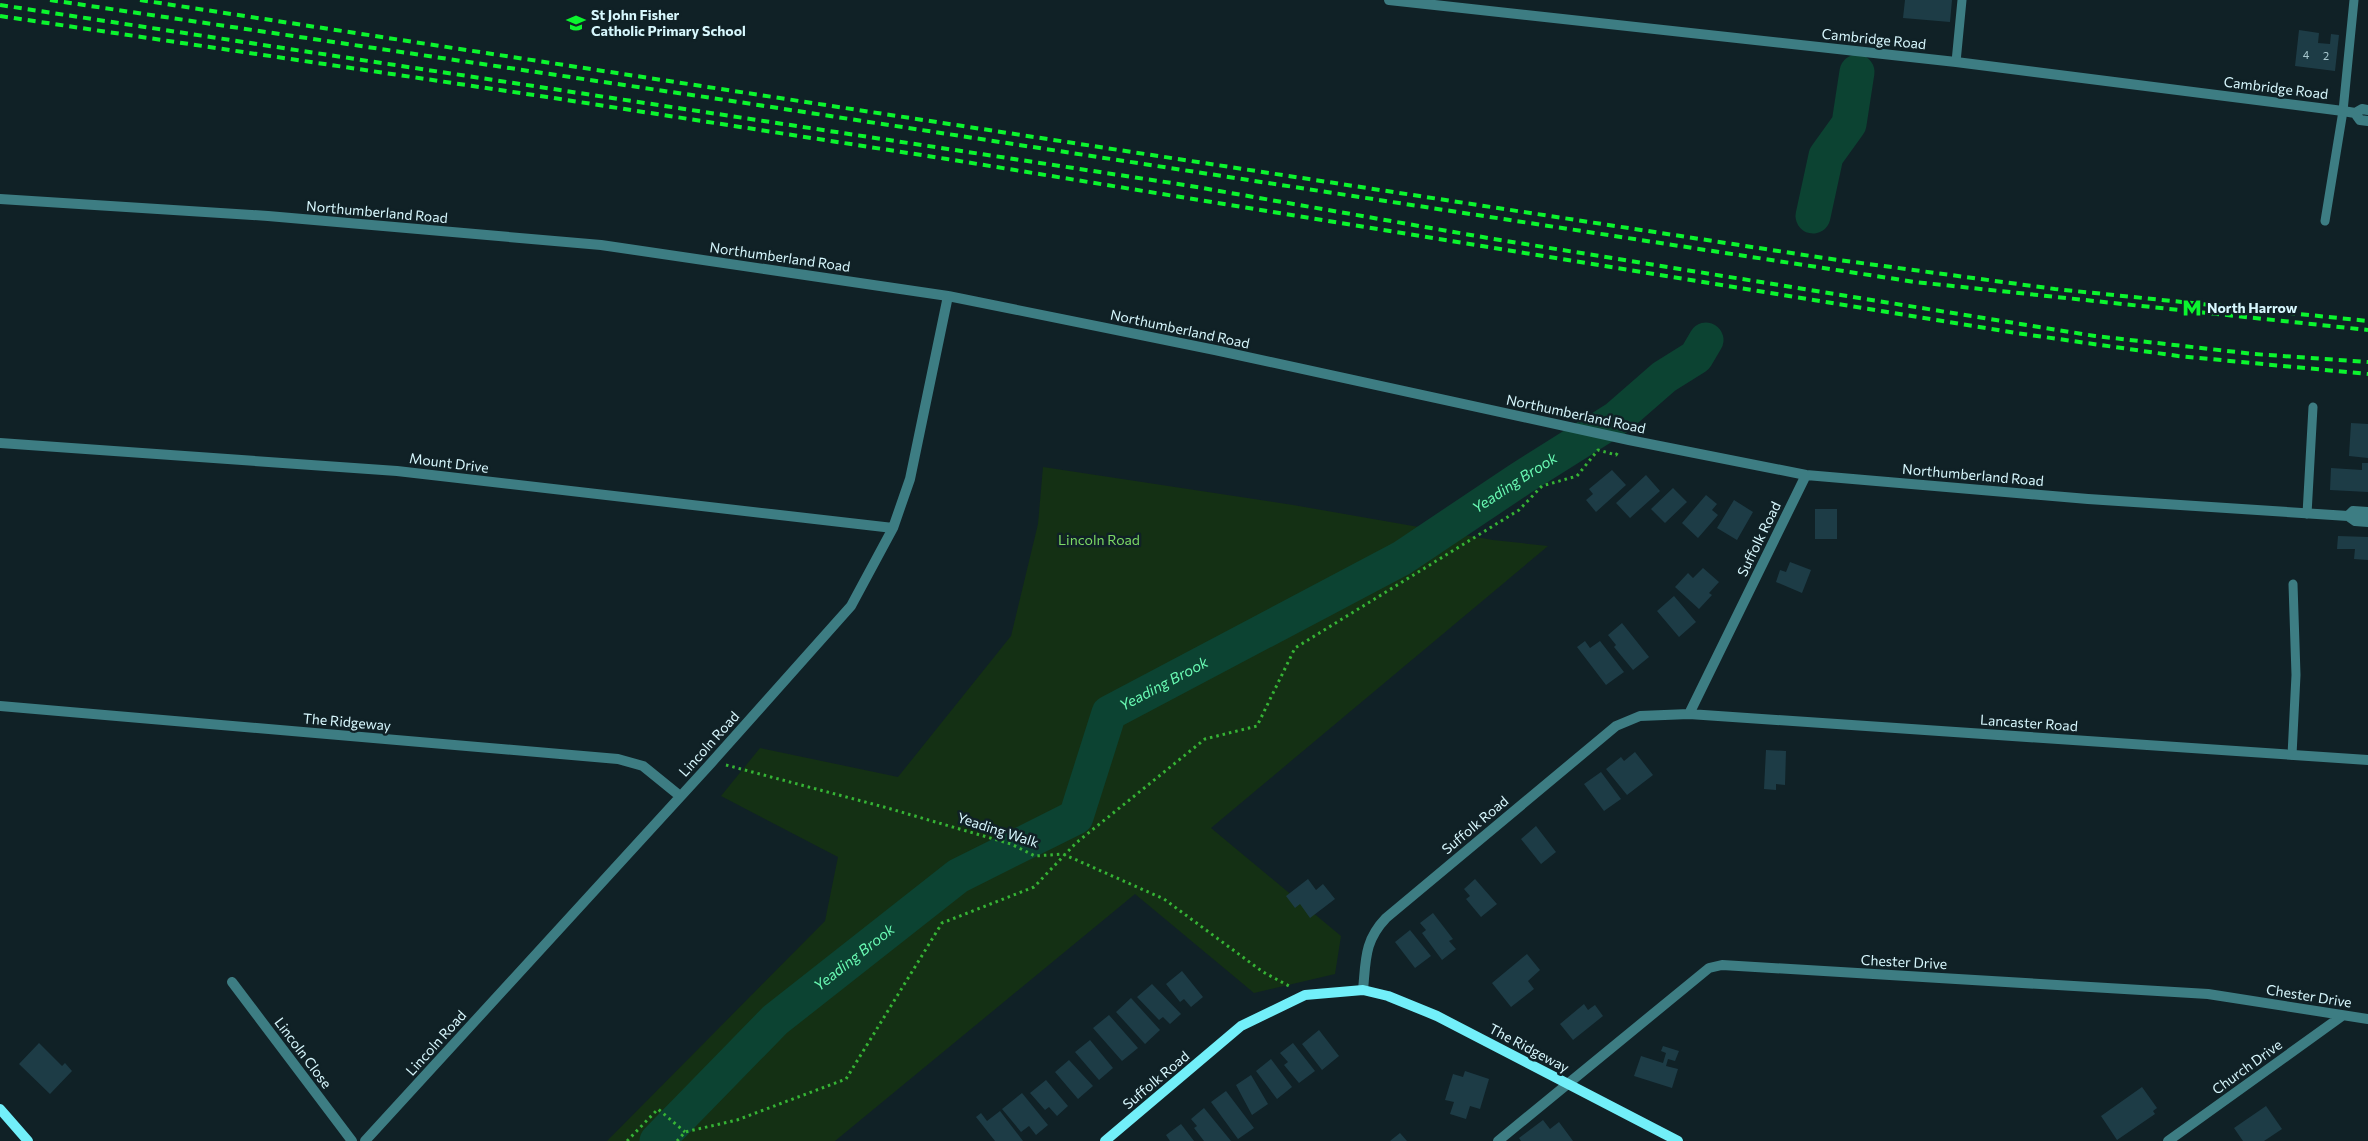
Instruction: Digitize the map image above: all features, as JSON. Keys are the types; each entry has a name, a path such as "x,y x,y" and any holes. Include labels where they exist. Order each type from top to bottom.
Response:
{"street":[{"name":"Cambridge Road","path":"1389,0 1956,62 2355,113 2362,109 2368,110"},
{"name":"Cambridge Road","path":"2355,113 2360,120 2368,121"},
{"name":"Northumberland Road","path":"0,199 268,216 601,245 948,296 1215,350 1575,428 1621,443 1806,475 2088,499 2348,516 2355,521 2368,522"},
{"name":"Lincoln Road","path":"365,1141 712,762 851,606 894,528 910,479 948,296"},
{"name":"Mount Drive","path":"0,443 397,471 894,528"},
{"name":"Suffolk Road","path":"1106,1141 1241,1026 1305,995 1363,990 1368,947 1373,931 1616,726 1640,716 1689,714 1806,475"},
{"name":"Northumberland Road","path":"2348,516 2353,511 2368,512"},
{"name":"The Ridgeway","path":"0,706 618,759 643,766 680,796"},
{"name":"Lancaster Road","path":"1689,714 2368,760"},
{"name":"Chester Drive","path":"1498,1141 1569,1085 1709,968 1722,966 2208,994 2368,1019"},
{"name":"Lincoln Close","path":"232,982 352,1141"},
{"name":"The Ridgeway","path":"1363,990 1388,996 1437,1016 1678,1141"},
{"name":"Church Drive","path":"2168,1141 2342,1016"},
{"path":"0,1109 28,1141"}],"lane":[{"path":"1956,62 1962,0"},
{"path":"2325,221 2343,111 2354,0"},
{"path":"2307,514 2313,407"},
{"path":"2292,755 2296,675 2293,584"}],"path":[{"path":"677,1141 685,1132 737,1120 846,1079 942,923 1034,887 1063,854 1205,739 1257,726 1296,648 1519,510 1542,486 1577,476 1598,450 1616,455 1621,443"},
{"name":"Yeading Walk","path":"712,762 884,807 1011,844 1035,856 1063,854 1164,899 1263,972 1305,995"},
{"path":"627,1141 658,1108 685,1132"}],"green space":[{"path":"1043,467 1293,505 1493,540 1548,546 1211,828 1341,936 1335,974 1254,993 1135,894 835,1141 607,1141 825,921 838,857 721,796 760,748 898,777 1011,636 1038,524"}],"building":[{"path":"1905,0 1952,0 1950,22 1903,18"},
{"path":"2299,30 2319,33 2318,43 2330,44 2331,34 2339,35 2335,71 2295,66"},
{"path":"2351,423 2368,424 2368,458 2349,456"},
{"path":"2362,463 2368,463 2368,492 2330,490 2331,468 2362,470"},
{"path":"1612,470 1626,485 1596,512 1586,500 1593,494 1589,489"},
{"path":"1646,475 1660,491 1630,518 1616,503"},
{"path":"1673,488 1687,502 1665,523 1651,509"},
{"path":"1706,495 1717,504 1712,510 1718,515 1698,538 1682,523"},
{"path":"1734,500 1753,512 1737,540 1717,528"},
{"path":"1815,509 1837,509 1837,539 1815,539"},
{"path":"2338,536 2368,537 2368,560 2354,559 2355,549 2337,549"},
{"path":"1790,562 1811,570 1802,593 1776,582 1780,570 1786,572"},
{"path":"1703,568 1719,582 1709,593 1712,595 1699,609 1675,587 1688,573 1693,578"},
{"path":"1674,596 1696,622 1679,637 1657,611"},
{"path":"1622,623 1649,657 1633,670 1614,647 1616,645 1608,635"},
{"path":"1585,641 1590,648 1600,641 1624,672 1606,685 1577,647"},
{"path":"1766,750 1786,751 1785,785 1776,784 1776,790 1764,789"},
{"path":"1635,752 1653,775 1627,795 1606,769 1621,757 1624,761"},
{"path":"1601,772 1621,799 1604,811 1584,784"},
{"path":"1536,826 1556,852 1541,864 1521,839"},
{"path":"1308,879 1316,890 1323,884 1335,899 1310,918 1300,904 1295,908 1286,896"},
{"path":"1475,879 1497,904 1481,917 1466,899 1470,896 1464,889"},
{"path":"1433,913 1453,939 1449,941 1456,949 1442,960 1422,933 1426,930 1420,923"},
{"path":"1410,930 1431,956 1415,968 1395,942"},
{"path":"1527,954 1540,970 1528,981 1534,989 1511,1007 1492,983"},
{"path":"1182,971 1203,997 1191,1007 1184,999 1180,1002 1166,984"},
{"path":"1152,984 1181,1014 1170,1024 1163,1017 1159,1020 1137,997"},
{"path":"1131,998 1160,1030 1145,1044 1116,1012"},
{"path":"1584,1004 1588,1010 1595,1005 1603,1016 1573,1040 1560,1024"},
{"path":"1109,1015 1138,1048 1122,1061 1093,1028"},
{"path":"1319,1030 1339,1056 1322,1070 1302,1044"},
{"path":"1090,1040 1113,1068 1099,1080 1075,1052"},
{"path":"39,1043 62,1066 65,1063 72,1071 50,1094 19,1064"},
{"path":"1293,1043 1315,1071 1299,1083 1284,1065 1288,1062 1280,1053"},
{"path":"1663,1046 1679,1051 1675,1061 1668,1059 1666,1066 1678,1069 1672,1088 1634,1076 1641,1056 1663,1063 1666,1053 1661,1051"},
{"path":"1271,1059 1292,1087 1277,1099 1256,1071"},
{"path":"1069,1060 1093,1086 1078,1099 1055,1072"},
{"path":"1465,1071 1489,1079 1480,1109 1470,1106 1466,1119 1450,1114 1454,1102 1445,1100 1453,1074 1463,1077"},
{"path":"1251,1075 1268,1104 1252,1115 1236,1085"},
{"path":"1046,1080 1068,1106 1057,1116 1049,1107 1045,1110 1030,1093"},
{"path":"2142,1087 2157,1108 2153,1111 2155,1114 2117,1140 2101,1116"},
{"path":"1226,1091 1254,1128 1238,1139 1211,1102"},
{"path":"1022,1093 1048,1125 1036,1135 1029,1126 1021,1132 1002,1109"},
{"path":"2266,1106 2282,1129 2264,1141 2243,1141 2234,1128"},
{"path":"1204,1108 1231,1141 1204,1141 1194,1128 1197,1126 1191,1119"},
{"path":"1000,1111 1023,1141 995,1141 976,1117 981,1113 987,1121"},
{"path":"1543,1120 1550,1129 1559,1122 1573,1141 1521,1141 1519,1138"},
{"path":"1181,1124 1194,1141 1170,1141 1166,1135"},
{"path":"1400,1133 1407,1141 1390,1141"}],"waterway":[{"name":"Yeading Brook","path":"1813,216 1826,156 1849,124 1857,72"},
{"name":"Yeading Brook","path":"657,1141 775,1020 958,876 1076,817 1109,713 1402,558 1520,479 1617,418 1664,377 1696,357 1706,340"}],"railway":[{"path":"50,0 732,101 1915,282 2368,330"},
{"path":"140,0 1824,258 2055,289 2368,321"},
{"path":"0,5 1185,185 1488,238 2095,336 2254,354 2368,362"},
{"path":"0,16 547,97 947,159 2016,333 2178,356 2368,374"}],"place":[{"name":"St John Fisher Catholic Primary School","path":"576,23"},
{"name":"North Harrow","path":"2192,308"}]}
